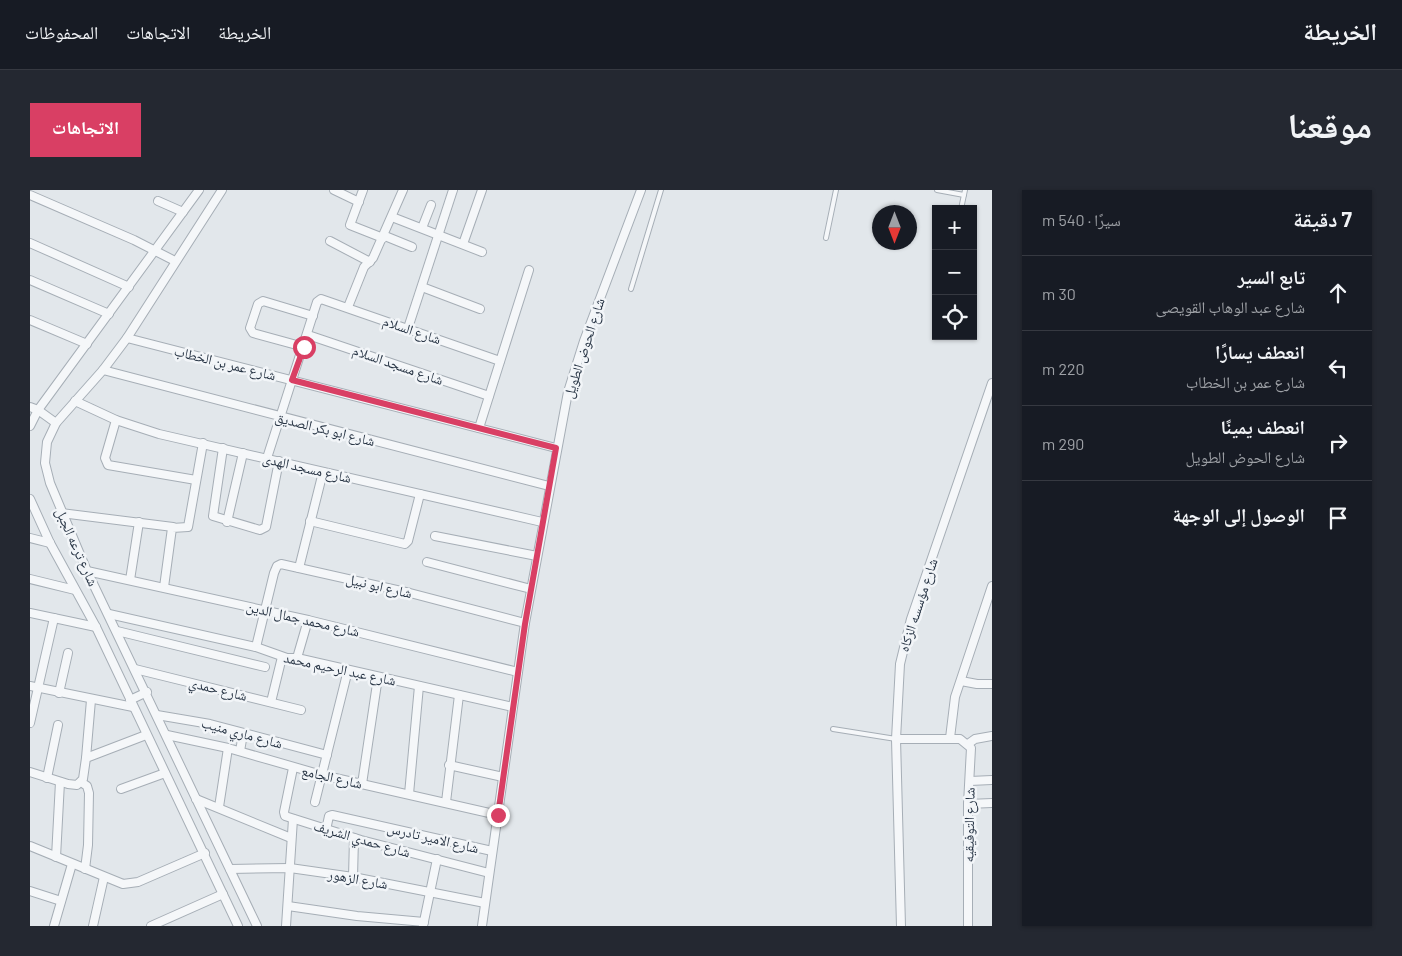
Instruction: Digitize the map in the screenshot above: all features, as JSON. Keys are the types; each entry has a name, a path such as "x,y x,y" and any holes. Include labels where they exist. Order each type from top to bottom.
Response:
{"street":[{"path":"30,426 34,409 87,344 197,192 187,190"},
{"name":"شارع ترعه الجبل","path":"222,190 175,260 127,338 56,423 47,442 45,463 61,512 87,571 257,926"},
{"path":"334,190 359,202"},
{"path":"364,190 350,225 412,247"},
{"path":"348,307 364,267 370,262 384,237 402,190"},
{"path":"408,328 453,190"},
{"path":"463,244 482,190"},
{"name":"شارع الحوض الطويل","path":"482,926 525,624 556,448 578,358 641,190"},
{"path":"30,195 175,260"},
{"path":"158,201 183,212"},
{"path":"422,228 431,205"},
{"path":"392,217 482,252"},
{"path":"330,241 370,262"},
{"path":"30,243 129,287"},
{"path":"479,428 529,270"},
{"path":"30,280 109,314"},
{"path":"422,286 480,309"},
{"name":"شارع السلام","path":"313,316 317,302 323,299 500,361"},
{"path":"267,458 304,347 313,316 263,301 258,304 250,328 253,333 304,347"},
{"path":"30,320 87,344"},
{"name":"شارع مسجد السلام","path":"308,334 489,396"},
{"name":"شارع عمر بن الخطاب","path":"127,338 556,448"},
{"name":"شارع ابو بكر الصديق","path":"102,370 279,418 549,486"},
{"name":"شارع مؤسسه الزكاه","path":"901,926 896,739 898,684 905,641 992,383"},
{"name":"شارع مسجد الهدى","path":"75,401 116,420 159,434 542,522"},
{"path":"34,409 56,423"},
{"path":"116,420 105,458 108,465 196,480"},
{"path":"61,512 172,527 188,527 203,443"},
{"path":"223,448 213,514 215,518 260,530 266,527 280,461"},
{"path":"227,522 244,453"},
{"path":"298,568 323,472"},
{"path":"310,521 405,544 408,541 420,494"},
{"name":"شارع ترعه الجبل","path":"30,499 50,543 96,627 238,926"},
{"path":"130,580 139,522"},
{"path":"164,587 172,527"},
{"path":"436,536 536,556"},
{"path":"30,538 50,543"},
{"path":"427,562 531,588"},
{"name":"شارع ابو نبيل","path":"266,610 277,566 285,564 410,593 525,624"},
{"name":"شارع محمد جمال الدين","path":"87,571 266,610 518,672"},
{"path":"30,579 75,590"},
{"path":"950,738 955,697 992,586"},
{"path":"256,646 266,610"},
{"path":"30,613 96,627"},
{"name":"شارع عبد الرحيم محمد","path":"109,614 256,646 282,657 297,658 514,707"},
{"path":"30,723 34,687 54,618"},
{"path":"297,658 308,620"},
{"path":"117,632 265,667"},
{"path":"59,693 68,652"},
{"path":"271,702 282,657"},
{"name":"شارع حمدي","path":"135,669 301,710"},
{"path":"315,802 348,670"},
{"path":"362,784 378,677"},
{"path":"961,681 992,684"},
{"path":"409,794 419,686"},
{"path":"34,687 91,700 131,704 146,692"},
{"path":"446,802 458,695"},
{"path":"81,782 86,758 91,700"},
{"name":"شارع ماري منيب","path":"157,715 188,719 327,755"},
{"path":"47,778 58,725"},
{"path":"240,752 243,734"},
{"path":"86,758 146,735"},
{"name":"شارع الجامع","path":"167,735 228,748 322,776 498,815"},
{"path":"896,739 950,738 960,739 968,744 975,738 992,736"},
{"name":"شارع التوفيقيه","path":"968,744 972,754 968,804 968,926"},
{"path":"219,807 228,748"},
{"path":"449,765 503,777"},
{"path":"286,926 293,819 283,814 293,768"},
{"path":"30,772 73,785 81,782"},
{"path":"121,788 165,773"},
{"path":"970,781 992,780"},
{"path":"56,857 60,782"},
{"path":"81,782 87,786 89,794 88,845 85,869"},
{"path":"196,799 291,838"},
{"path":"968,804 992,803"},
{"name":"شارع الامير تادرس","path":"326,830 329,816 332,815 492,851"},
{"name":"شارع حمدي الشريف","path":"293,819 354,838 489,872"},
{"path":"353,877 354,838"},
{"path":"30,846 123,884 138,882 204,853"},
{"path":"288,906 424,924 437,860"},
{"path":"54,926 72,864"},
{"name":"شارع الزهور","path":"230,869 290,868 353,877 484,903"},
{"path":"93,926 104,877"},
{"path":"30,891 61,901"},
{"path":"150,926 224,894"}],"lane":[{"path":"631,289 661,190"},
{"path":"826,238 836,190"},
{"path":"937,190 964,192 962,205"},
{"path":"833,729 896,739"}],"route":[{"path":"304,347 292,380 556,448 525,624 498,815"}]}
